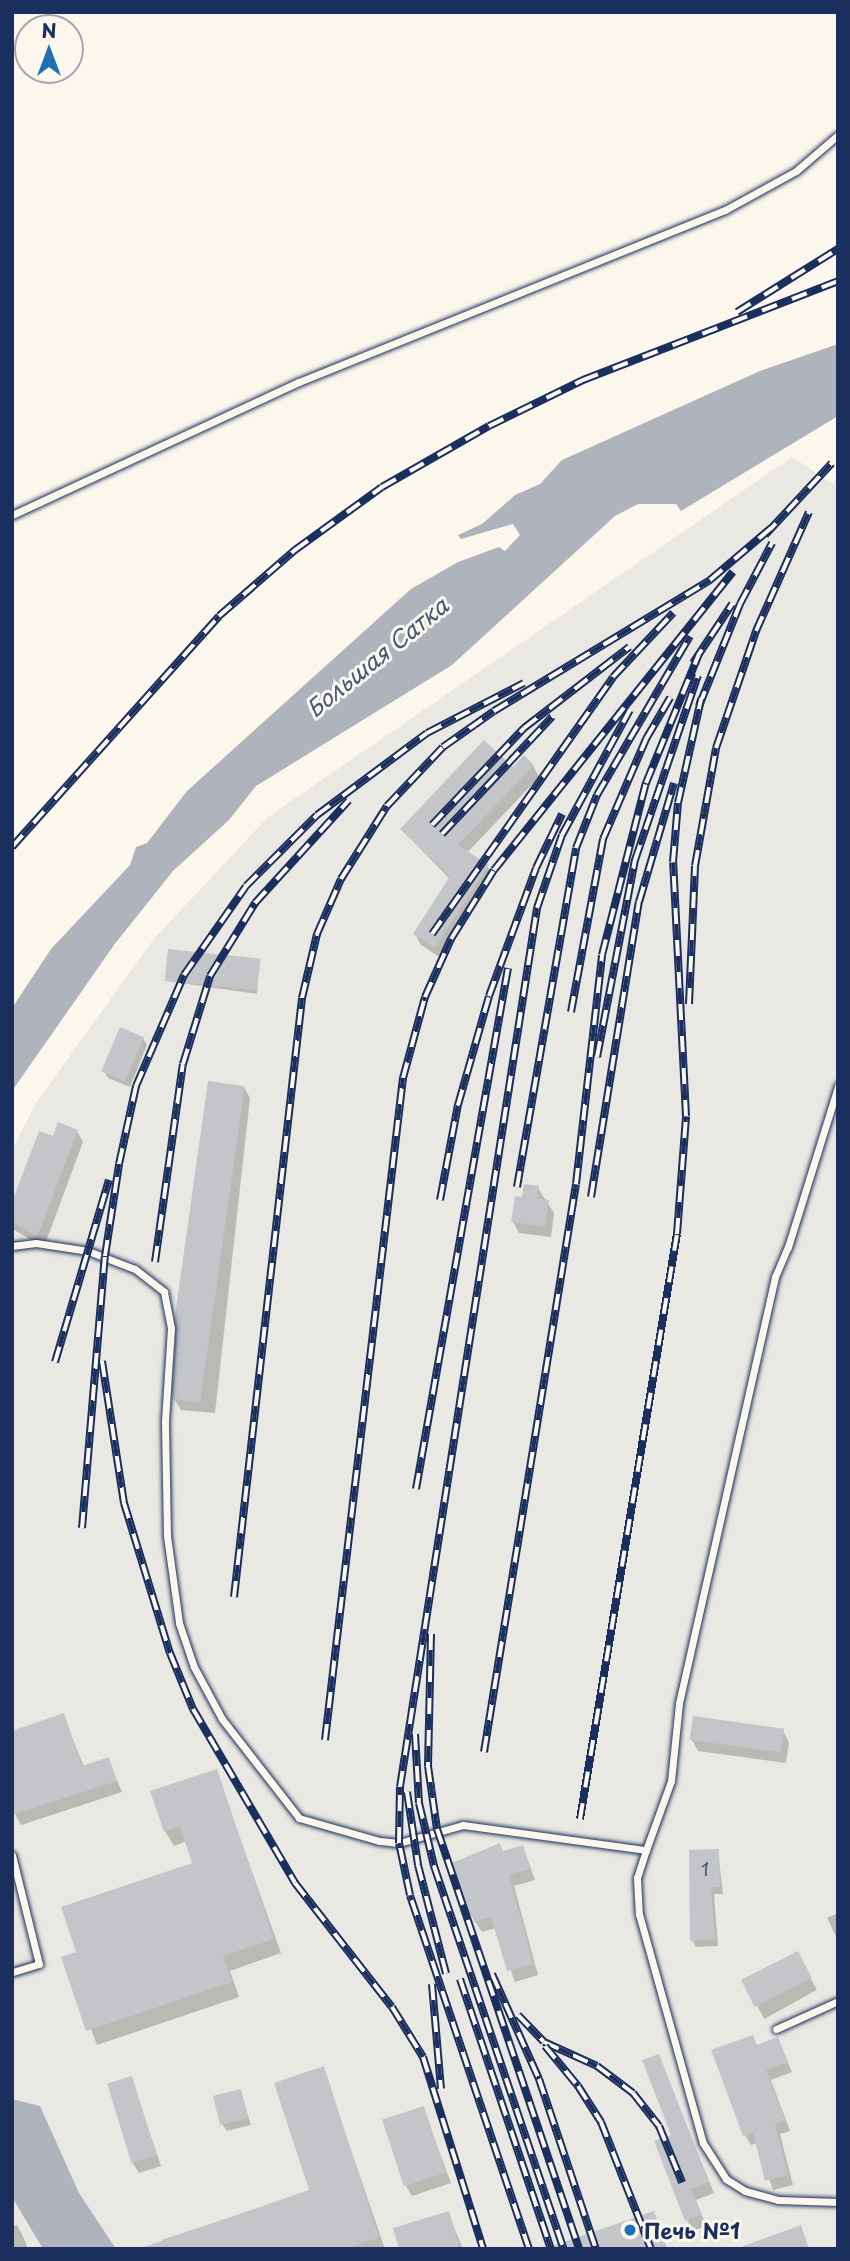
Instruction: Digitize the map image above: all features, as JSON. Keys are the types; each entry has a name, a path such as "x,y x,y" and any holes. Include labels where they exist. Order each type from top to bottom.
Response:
{"lane":[{"path":"12,514 299,382 725,210 796,171 838,135"},
{"path":"838,1086 788,1247 775,1277 679,1703 671,1780 637,1878 643,1936 688,2101 709,2155 726,2179 760,2197 838,2202"},
{"path":"12,1246 36,1243 88,1251 135,1269 163,1292 171,1328 165,1422 167,1536 179,1623 194,1667 222,1719 299,1818 380,1841 399,1843 463,1825 646,1850"},
{"path":"12,1856 39,1964 12,1972"},
{"path":"776,2029 838,2001"}],"shaded area":[{"path":"792,457 832,483 838,475 838,2249 12,2249 12,1150 36,1103 153,940 268,817"}],"water":[{"name":"Большая Сатка","path":"838,344 838,416 681,511 676,504 638,504 615,516 452,665 256,786 229,820 173,871 114,945 12,1091 12,1008 51,949 130,865 136,847 147,843 187,791 411,589 458,562 499,547 505,551 520,535 513,524 461,539 458,535 482,524 515,495 540,484 562,460 760,371"},
{"path":"12,2099 40,2106 79,2193 116,2249 43,2249 12,2197"}],"building":[{"path":"484,740 513,767 524,755 534,765 458,845 489,865 435,948 413,934 450,876 400,829"},
{"path":"168,949 260,959 257,991 165,981"},
{"path":"120,1027 144,1037 125,1081 101,1071"},
{"path":"208,1081 245,1086 200,1403 163,1398"},
{"path":"58,1122 78,1130 37,1237 12,1221 12,1202 39,1131 53,1136"},
{"path":"524,1184 539,1186 537,1199 549,1200 545,1227 511,1222 515,1196 522,1197"},
{"path":"64,1713 82,1766 109,1757 117,1781 12,1815 12,1731"},
{"path":"693,1716 784,1729 781,1753 690,1740"},
{"path":"217,1769 274,1939 223,1956 232,1982 86,2031 61,1957 76,1952 61,1907 192,1863 180,1826 164,1832 150,1791"},
{"path":"500,1843 503,1851 523,1845 530,1869 509,1875 533,1964 507,1971 491,1917 474,1922 471,1911 467,1912 452,1863"},
{"path":"719,1849 720,1887 711,1887 715,1939 690,1941 689,1850"},
{"path":"798,1951 812,1978 755,2007 741,1980"},
{"path":"753,2035 757,2045 778,2037 788,2062 766,2070 785,2120 775,2124 788,2175 765,2181 753,2133 743,2136 711,2050"},
{"path":"659,2054 709,2182 691,2189 701,2215 685,2221 654,2141 671,2135 642,2060"},
{"path":"324,2066 379,2238 344,2249 138,2249 309,2190 274,2083"},
{"path":"132,2076 156,2155 131,2163 107,2084"},
{"path":"241,2089 248,2118 220,2125 213,2096"},
{"path":"424,2106 446,2173 404,2186 382,2120"},
{"path":"449,2211 460,2249 399,2249 393,2228"},
{"name":"Печь №1","path":"654,2211 667,2249 553,2249 552,2246"},
{"path":"801,2225 809,2249 741,2247"}],"railway":[{"path":"737,312 838,249"},
{"path":"12,847 219,616 295,550 382,487 489,426 583,380 838,281"},
{"path":"765,535 832,463"},
{"path":"689,1004 695,866 716,748 756,631 809,512"},
{"path":"234,1597 302,998 317,934 341,879 387,806 443,747 494,711 710,580 771,528"},
{"path":"699,706 740,604 772,543"},
{"path":"325,1740 403,1078 425,997 451,939 494,870 733,572"},
{"path":"693,663 732,604"},
{"path":"432,934 613,677 673,613"},
{"path":"517,1187 576,848 597,795 690,636"},
{"path":"432,825 524,728 629,647"},
{"path":"484,1752 576,1184 602,955 646,783 699,654"},
{"path":"597,1057 635,860 698,675"},
{"path":"82,1528 105,1256 119,1164 136,1086 184,975 246,886 317,815 427,733 524,683"},
{"path":"571,1012 603,839 646,739 670,698"},
{"path":"580,1819 677,1234 686,1116 673,862 678,803 701,699"},
{"path":"529,2249 410,1895 399,1843 400,1787 537,908 562,835 630,710"},
{"path":"442,834 552,717"},
{"path":"591,1197 639,902 674,783"},
{"path":"155,1262 183,1064 210,976 255,903 349,800"},
{"path":"440,1200 458,1105 489,996 536,868 562,814"},
{"path":"416,1489 508,968"},
{"path":"55,1362 109,1180"},
{"path":"102,1361 124,1503 170,1653 193,1709 295,1883 392,2007 423,2057 483,2249"},
{"path":"431,1634 428,1766 437,1829 579,2249"},
{"path":"415,1734 419,1803 434,1866 564,2249"},
{"path":"407,1792 418,1865 446,1973"},
{"path":"492,1974 539,2079 596,2249"},
{"path":"460,1979 551,2249"},
{"path":"432,1984 441,2089"},
{"path":"518,2015 544,2042 597,2066 633,2093 659,2126 682,2182"},
{"path":"545,2046 578,2086 601,2122 651,2249"}],"place":[{"name":"Печь №1","path":"630,2230"}]}
